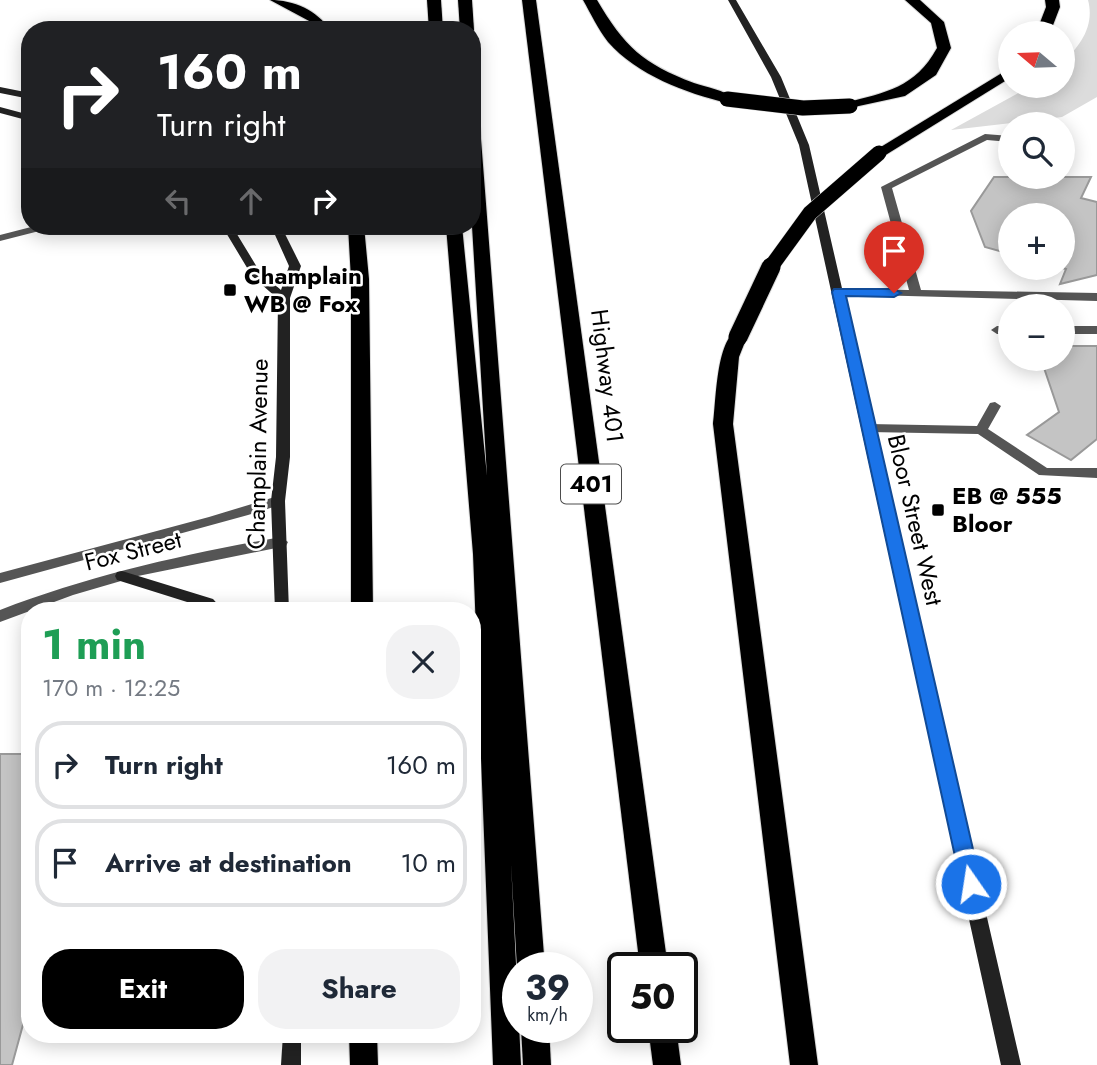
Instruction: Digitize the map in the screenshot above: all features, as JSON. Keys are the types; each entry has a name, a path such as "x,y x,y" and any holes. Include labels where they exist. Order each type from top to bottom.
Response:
{"highway":[{"path":"277,0 317,21"},
{"path":"433,0 435,21"},
{"path":"465,0 466,21"},
{"name":"Highway 401","path":"529,0 652,952"},
{"path":"590,0 614,41 644,66 680,84 727,99 803,108 850,106 900,93 931,72 944,48 937,22 912,0"},
{"path":"1048,21 1053,7 1052,0"},
{"path":"804,1065 723,424 730,357 758,285 792,229 835,185 879,153 998,79"},
{"path":"357,235 360,279 362,602"},
{"path":"455,235 485,554 507,1065"},
{"path":"480,235 530,952"},
{"path":"363,1043 364,1065"},
{"path":"536,1043 537,1065"},
{"path":"664,1043 667,1065"}],"main road":[{"name":"Bloor Street West","path":"732,0 776,76 804,145 1011,1065"},
{"path":"0,90 21,94"},
{"path":"0,110 21,116"},
{"path":"232,235 256,274 284,298"},
{"name":"Champlain Avenue","path":"280,235 295,266 284,298 283,457 278,501 282,602"},
{"path":"122,576 205,602"},
{"path":"291,1065 292,1043"}],"street":[{"path":"916,293 886,187 985,137 998,138"},
{"path":"0,238 21,233"},
{"path":"839,292 1097,297"},
{"path":"1075,330 1097,330"},
{"path":"981,430 995,406"},
{"path":"869,428 981,430 1044,472 1097,473"},
{"name":"Fox Street","path":"0,578 79,554 190,530 278,501"},
{"name":"Fox Street","path":"33,602 122,576 281,542"},
{"name":"Fox Street","path":"0,616 21,607"}],"shaded area":[{"path":"1088,0 1097,0 1097,97 1071,112 998,112 998,124 951,130 1009,98 1075,98 1075,50 1088,27"}],"building":[{"path":"994,177 998,177 998,189 1075,189 1075,177 1091,177 1081,198 1097,202 1097,275 1060,284 1062,280 1075,280 1075,203 998,203 998,251 985,247 971,211"},
{"path":"1075,346 1097,346 1097,439 1071,460 1027,435 1059,412 1045,371 1075,371"},
{"path":"0,754 21,754 21,1032 12,1065 0,1065"}],"place":[{"name":"Champlain WB @ Fox","path":"230,290"},
{"name":"EB @ 555 Bloor","path":"938,510"}],"route":[{"path":"894,293 839,292 971,884"}]}
